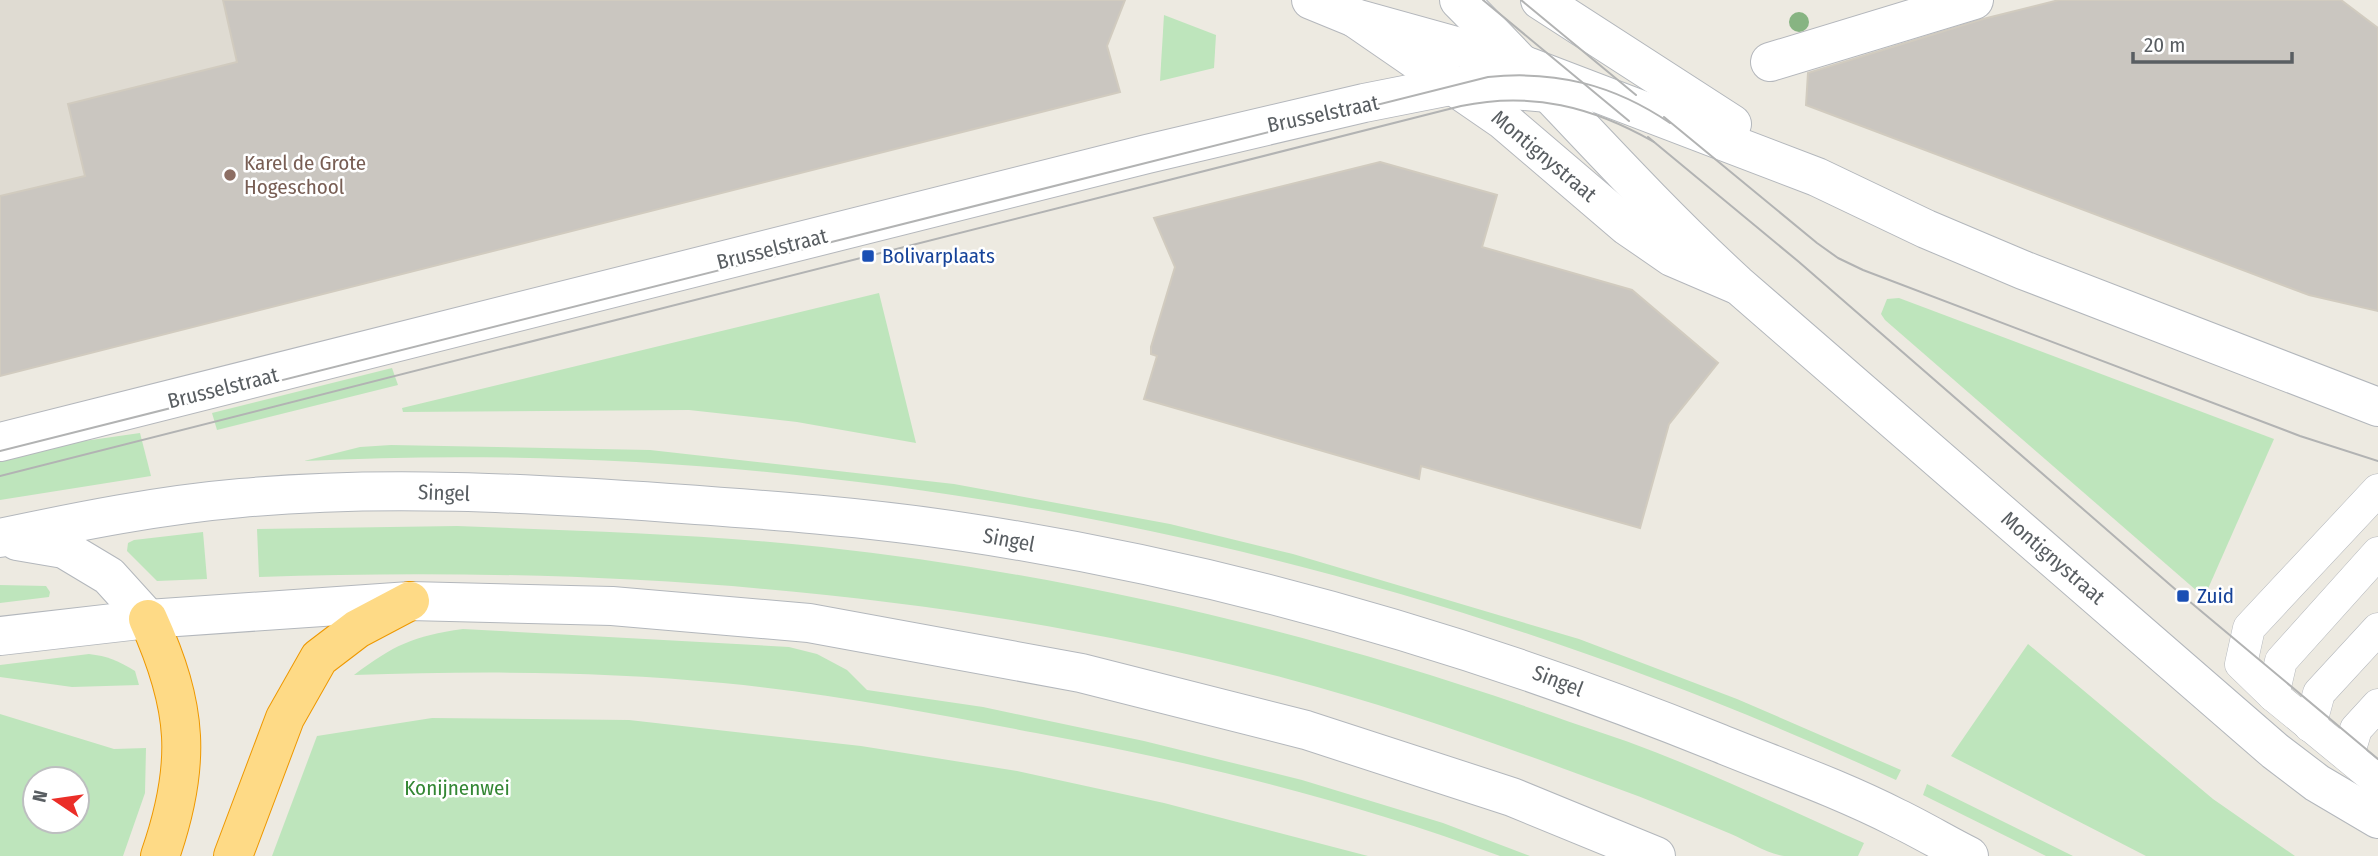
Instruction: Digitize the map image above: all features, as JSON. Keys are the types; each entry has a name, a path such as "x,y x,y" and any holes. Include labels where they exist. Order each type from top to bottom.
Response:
{"highway":[{"path":"233,856 285,718 319,658 357,629 410,601"},
{"path":"148,619 169,664 183,729 178,797 160,856"}],"street":[{"name":"Montignystraat","path":"1311,0 1355,18 1536,78 1629,104 1817,177 1926,229 2023,270 2378,407"},
{"path":"1459,0 1536,78"},
{"path":"1770,62 1871,15 1974,0"},
{"name":"Montignystraat","path":"1554,9 1817,177"},
{"name":"Montignystraat","path":"1355,18 1503,120 1627,226 1672,257 1737,284"},
{"name":"Montignystraat","path":"1536,78 1651,203 1737,284 2275,751 2317,783 2378,819"},
{"name":"Brusselstraat","path":"0,442 1147,154 1364,103 1455,86 1536,78"},
{"name":"Singel","path":"0,538 104,515 238,498 411,491 611,499 788,511 964,532 1231,587 1520,666 1800,776 1896,817 1969,856"},
{"path":"0,538 64,549 109,576 148,619"},
{"path":"0,636 148,619 410,601 612,606 809,623 1081,673 1306,730 1512,797 1656,856"}],"lane":[{"path":"2378,490 2249,628 2241,664 2273,695 2378,781"},
{"path":"2273,695 2281,661 2378,553"},
{"path":"2310,726 2319,693 2378,629"},
{"path":"2348,756 2356,729 2378,705"}],"shaded area":[{"name":"Karel de Grote Hogeschool","path":"0,0 413,0 480,254 0,376"}],"green space":[{"path":"1164,15 1216,35 1214,68 1160,81"},
{"path":"879,293 916,443 797,422 689,410 403,412 402,408"},
{"path":"1899,298 2274,439 2207,591 2203,594 2197,591 1885,320 1881,314 1887,299"},
{"path":"392,368 398,385 217,430 212,413"},
{"path":"140,433 151,476 0,500 0,453"},
{"path":"391,445 650,450 954,484 1170,524 1293,554 1579,639 1737,699 1901,770 1896,780 1708,699 1515,630 1319,571 1119,524 917,490 713,467 509,458 304,461 360,447"},
{"path":"457,526 685,536 822,547 1008,573 1192,610 1375,658 1612,736 1719,778 1864,843 1858,856 1784,856 1624,791 1369,702 1288,679 1162,649 1034,624 906,604 777,590 648,581 518,575 259,577 257,529"},
{"path":"203,532 207,579 157,581 127,551 128,543 134,540"},
{"path":"0,585 46,586 50,592 49,597 0,603"},
{"path":"463,629 789,647 817,654 847,670 867,690 983,707 1144,741 1302,780 1443,823 1530,856 1500,856 1386,817 1212,770 1095,744 840,698 762,687 631,676 492,673 354,675 405,643"},
{"path":"2028,644 2213,799 2295,856 2146,856 1951,756"},
{"path":"89,654 124,664 135,671 139,685 72,687 0,677 0,665"},
{"path":"0,714 114,749 146,748 145,793 123,856 0,856"},
{"name":"Konijnenwei","path":"432,718 629,720 861,746 1017,771 1164,803 1368,856 272,856 317,736"},
{"path":"1927,784 2073,856 2046,856 1923,795"}],"building":[{"path":"223,0 1125,0 1107,46 1120,92 0,376 0,196 85,176 68,104 237,62"},
{"path":"2059,0 2341,0 2378,28 2378,311 2309,295 1806,105 1808,73 1983,19"},
{"path":"1380,162 1497,195 1482,247 1632,290 1718,363 1669,424 1640,528 1421,466 1419,479 1144,399 1157,356 1151,354 1151,347 1175,267 1154,218"}],"tram line":[{"path":"1483,0 1629,121"},
{"path":"1521,0 1636,95"},
{"path":"0,451 1488,77 1537,76 1584,83 1628,99 1670,123"},
{"path":"0,476 1461,106 1512,100 1561,105 1608,119 1654,142"},
{"path":"1664,117 1838,258 1863,270 2300,436 2378,461"},
{"path":"1648,137 1799,262 2183,596 2378,759"}],"place":[{"name":"Karel de Grote Hogeschool","path":"230,175"},
{"name":"Bolivarplaats","path":"868,256"},
{"name":"Zuid","path":"2183,596"}]}
